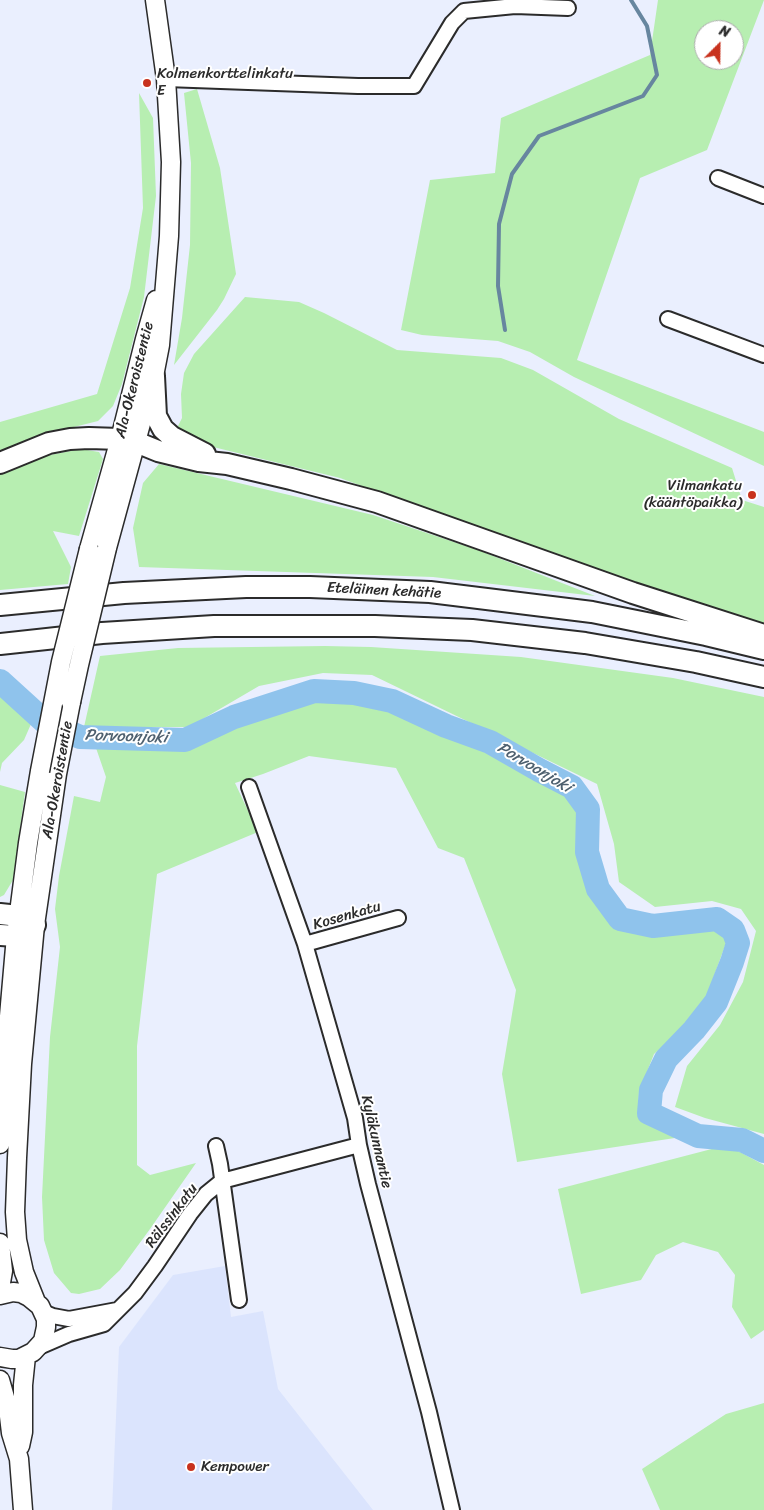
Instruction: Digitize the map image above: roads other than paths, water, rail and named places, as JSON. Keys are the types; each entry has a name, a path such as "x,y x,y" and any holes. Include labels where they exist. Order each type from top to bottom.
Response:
{"highway":[{"path":"154,376 156,416 163,430 172,437 227,464"},
{"path":"0,462 49,444 70,439 89,438 128,441 199,461 227,464 377,502 632,593 764,635"},
{"name":"Eteläinen kehätie","path":"3,605 124,593 246,587 310,587 430,592 592,612 764,649"},
{"path":"0,658 32,646 102,633 214,626 375,626 472,630 585,643 696,662 764,677"},
{"path":"0,644 32,646"},
{"path":"8,936 18,919"}],"main road":[{"name":"Ala-Okeroistentie","path":"48,773 61,662 88,549 154,376 160,344 171,200 171,162 166,79 155,0"},
{"name":"Ala-Okeroistentie","path":"40,1307 24,1272 17,1240 15,1212 16,1158 22,1064 18,919 28,843 79,665 107,548 145,340 166,266"},
{"path":"0,1144 5,1062 8,936"},
{"path":"0,1243 2,1271 0,1288"},
{"path":"0,1295 13,1292 21,1293 40,1307 46,1327 45,1334 33,1352 22,1385 22,1432 18,1459"},
{"path":"0,1357 12,1359 33,1352"},
{"path":"0,1380 8,1408 11,1433 18,1459 23,1510"}],"street":[{"path":"166,79 358,86 414,86 452,22 464,11 515,6 568,8"},
{"path":"718,178 764,196"},
{"path":"668,319 764,355"},
{"name":"Kyläkunnantie","path":"249,787 305,944 355,1118 368,1184 430,1412 452,1510"},
{"name":"Kosenkatu","path":"305,944 398,918"},
{"name":"Rälssinkatu","path":"33,1352 70,1334 104,1324 135,1293 206,1194 222,1182 359,1145"},
{"path":"216,1146 239,1300"},
{"path":"40,1307 53,1316 69,1319 117,1310"}],"waterway":[{"path":"505,330 498,286 499,224 512,174 539,136 643,96 657,75 647,26 631,0"},
{"name":"Porvoonjoki","path":"0,681 44,721 80,737 185,740 234,717 314,691 354,693 392,701 446,726 490,742 572,787 588,809 587,852 598,889 620,919 653,926 717,919 733,930 738,943 716,1002 694,1030 666,1059 651,1090 649,1113 698,1136 742,1140 764,1151"}],"place":[{"name":"Kolmenkorttelinkatu E","path":"147,83"},
{"name":"Vilmankatu (kääntöpaikka)","path":"752,495"},
{"name":"Kempower","path":"191,1467"}]}
